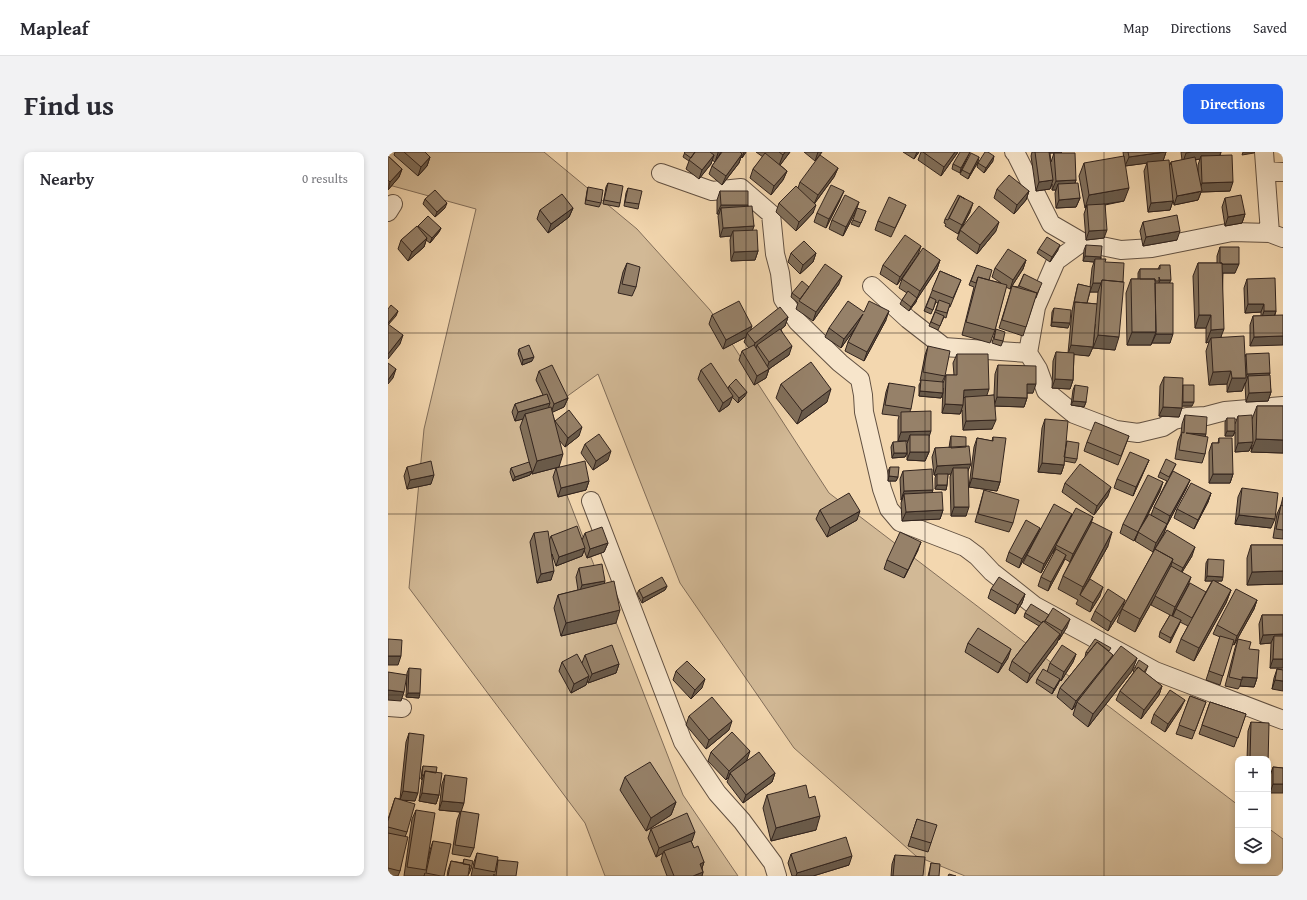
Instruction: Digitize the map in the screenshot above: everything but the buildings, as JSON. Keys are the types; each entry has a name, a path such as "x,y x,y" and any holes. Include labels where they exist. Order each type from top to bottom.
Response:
{"street":[{"path":"1014,152 1051,224 1082,242 1122,250 1152,248 1232,232 1277,235 1275,171 1264,152"},
{"path":"661,173 712,191 740,188 771,214 775,254 780,273 783,298 797,321 840,363 860,379 864,412 882,489 889,509 900,522 965,547 977,556 992,572 1035,606 1155,671 1283,720"},
{"path":"1082,242 1056,261 1036,307 1028,353 1038,369 1046,391 1074,414 1116,430 1138,433 1163,427 1174,420 1187,417 1206,416 1225,411 1283,406"},
{"path":"872,286 908,320 944,347 1028,353"},
{"path":"591,501 683,742 717,793 742,820 773,863 777,876"}],"shaded area":[{"path":"388,152 544,152 637,229 710,310 829,493 1235,803 1235,864 1271,864 1271,830 1283,839 1283,876 965,876 916,856 794,748 680,583 598,374 537,418 683,795 738,876 605,876 585,823 409,588 424,429 476,209 389,185 388,186"}]}
